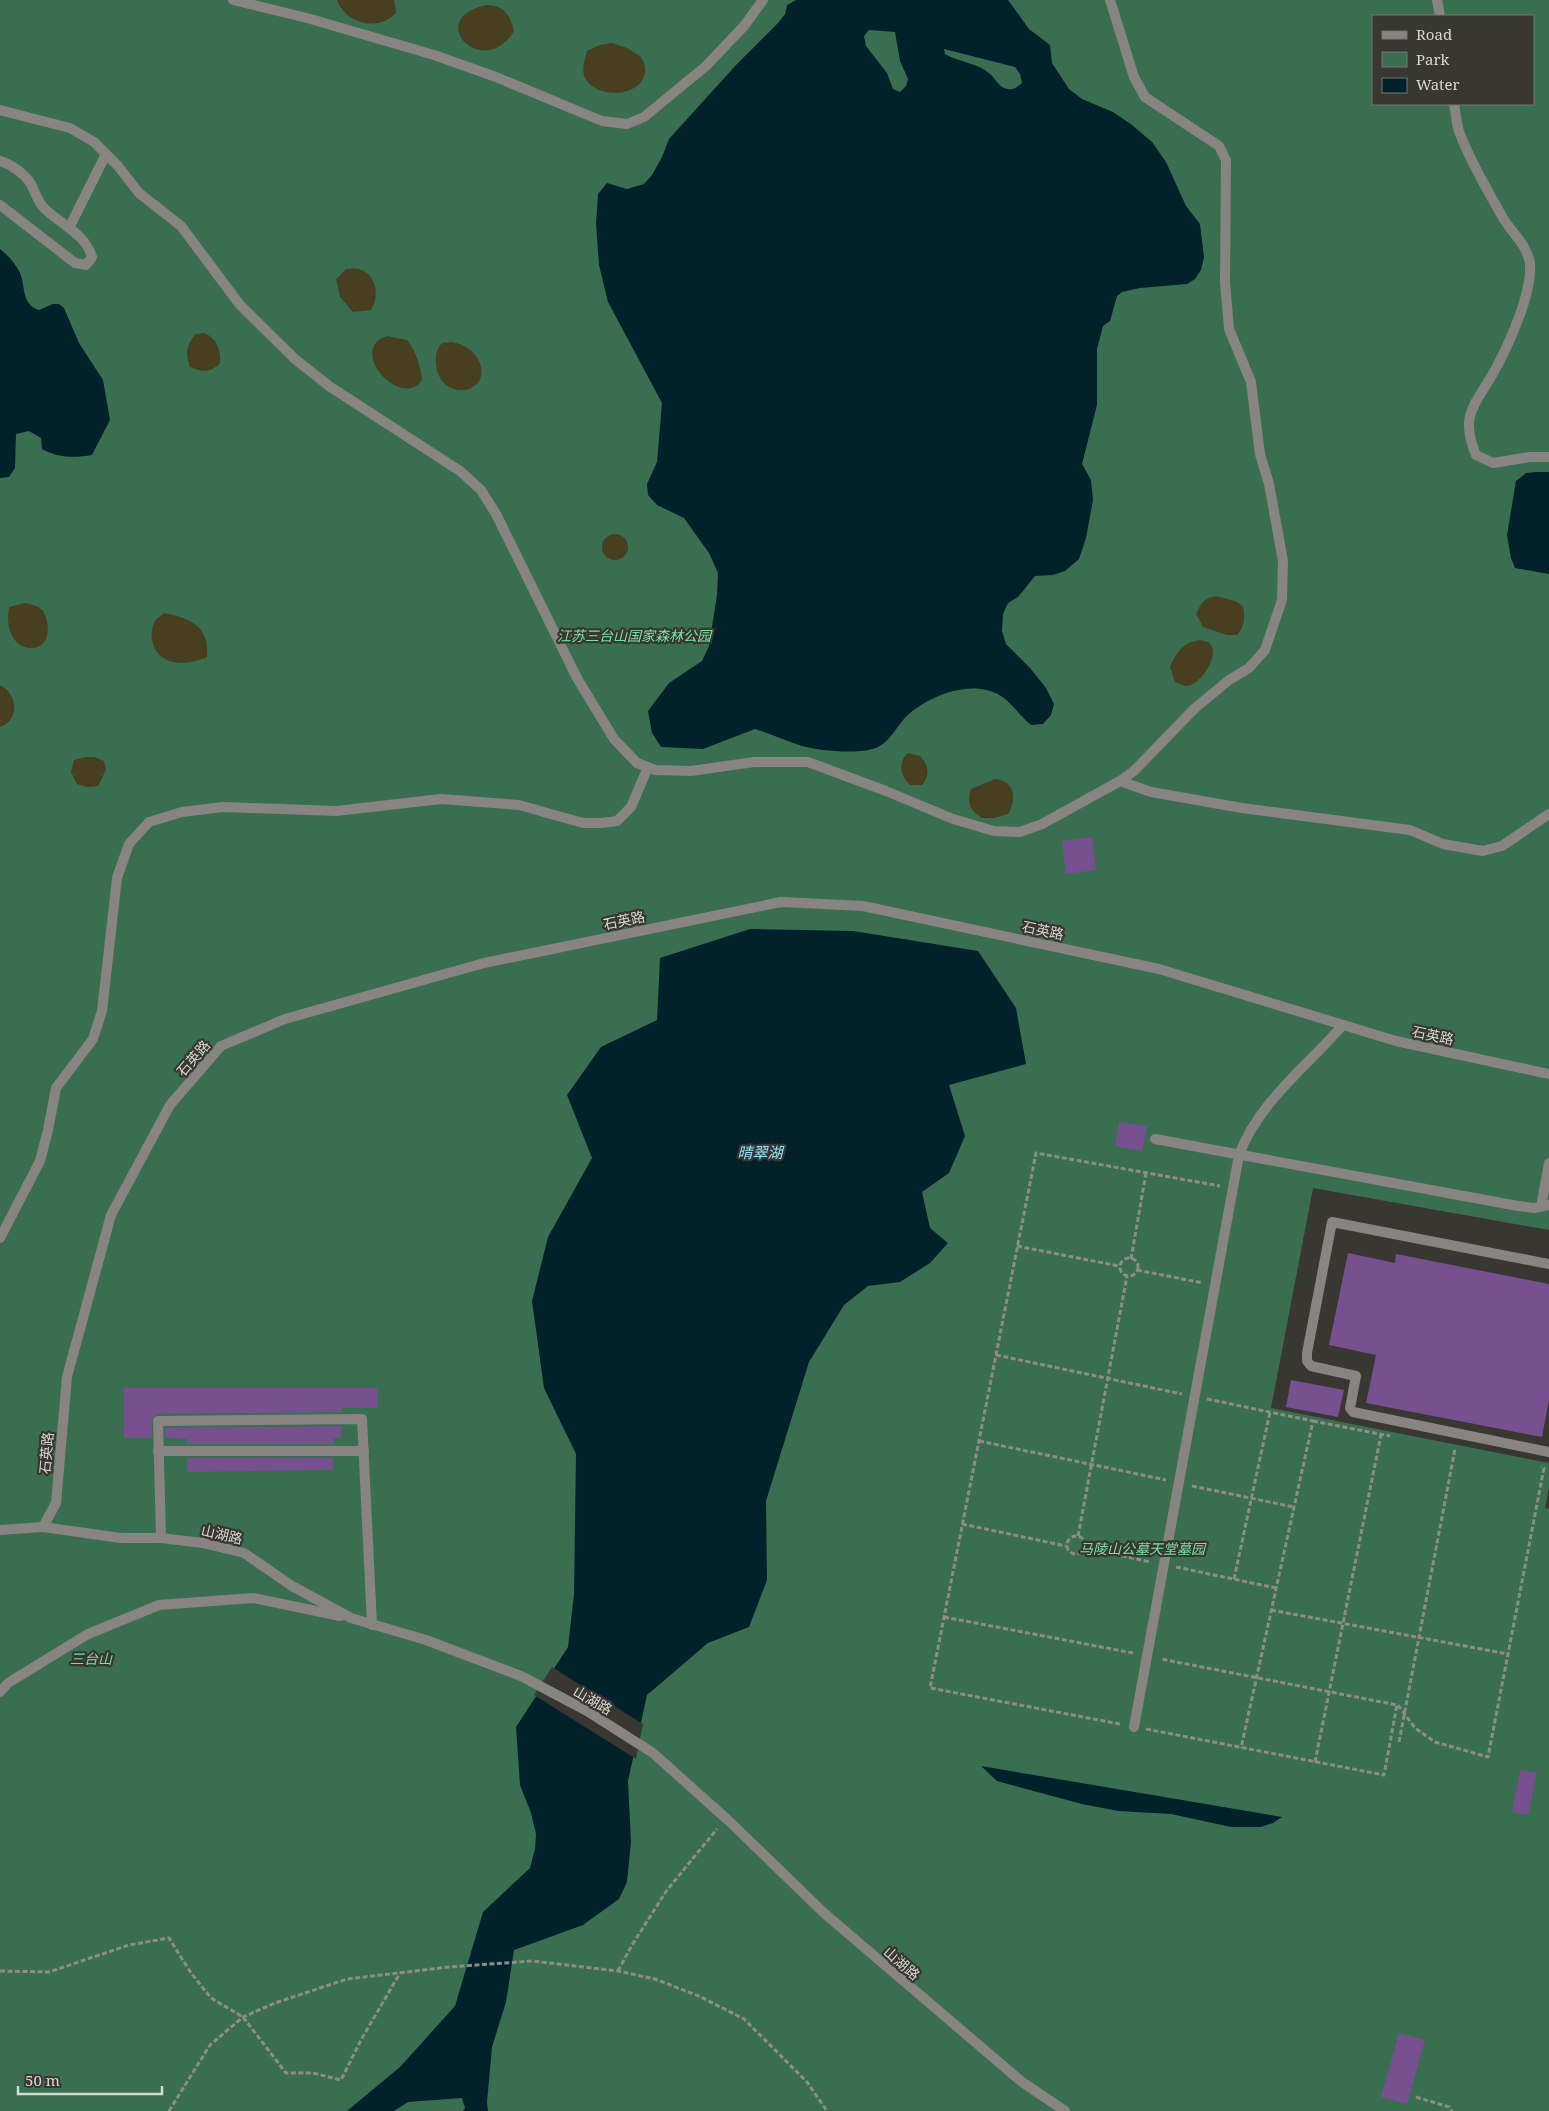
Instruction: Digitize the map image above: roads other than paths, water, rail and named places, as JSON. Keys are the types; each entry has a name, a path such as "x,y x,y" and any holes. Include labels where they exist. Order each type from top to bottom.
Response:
{"street":[{"path":"233,0 307,18 434,55 496,77 602,121 627,124 644,117 706,66 744,26 763,0"},
{"path":"0,110 70,128 94,142 139,193 181,226 240,304 295,359 329,386 460,471 481,490 496,514 577,678 614,739 637,763 655,770 692,771 754,762 808,762 886,791 953,819 994,831 1020,832 1042,824 1120,781 1134,771 1194,709 1229,680 1249,668 1265,650 1282,600 1283,561 1268,484 1260,454 1251,382 1229,330 1225,282 1226,160 1219,146 1145,97 1134,77 1110,0"},
{"path":"1437,0 1440,15"},
{"path":"1454,105 1459,132 1484,183 1505,221 1521,242 1530,263 1520,314 1496,369 1472,408 1468,423 1469,439 1476,455 1493,463 1530,457 1549,457"},
{"path":"69,228 106,154"},
{"path":"0,160 29,181 42,206 81,236 89,247 92,257 86,265 75,263 0,205"},
{"path":"0,1238 40,1161 56,1088 93,1039 102,1011 117,878 129,844 149,822 182,812 223,807 336,811 441,799 519,805 583,823 602,824 617,821 631,807 648,767"},
{"path":"1120,781 1151,792 1242,808 1410,830 1443,844 1483,851 1502,846 1549,814"},
{"name":"石英路","path":"43,1527 56,1503 67,1377 111,1216 170,1105 221,1046 285,1019 484,963 781,902 863,906 1159,969 1396,1041 1549,1074"},
{"path":"1134,1727 1239,1155 1246,1134 1270,1102 1343,1025"},
{"path":"1155,1139 1534,1208 1545,1206 1549,1163"},
{"path":"1549,1264 1332,1222 1306,1353 1307,1361 1311,1366 1356,1376 1350,1408 1353,1412 1549,1452"},
{"path":"161,1538 158,1421 362,1420 372,1624"},
{"path":"158,1451 364,1451"},
{"name":"山湖路","path":"0,1530 43,1527 120,1538 161,1538 203,1542 244,1553 292,1586 351,1618 426,1640 521,1676 587,1711 653,1753 726,1818 824,1914 1022,2082 1065,2111"},
{"path":"0,1692 8,1683 88,1634 159,1605 253,1598 351,1618"}],"water":[{"path":"796,0 1008,0 1029,29 1050,45 1052,63 1069,89 1082,99 1113,112 1152,142 1166,162 1186,206 1200,224 1204,257 1201,270 1195,279 1187,284 1140,288 1122,292 1117,296 1110,321 1103,326 1097,349 1097,405 1082,464 1091,480 1093,500 1086,538 1079,559 1065,571 1053,575 1035,576 1018,597 1008,603 1003,614 1002,631 1006,644 1030,668 1046,688 1054,704 1051,715 1043,724 1031,725 1001,696 990,691 966,689 954,691 930,700 909,714 883,744 862,751 829,751 809,748 755,729 703,749 661,747 652,733 648,711 669,683 702,661 709,646 717,595 718,573 709,553 684,518 657,505 648,495 647,484 657,462 662,403 608,302 599,265 596,224 598,194 607,183 627,189 644,184 652,175 662,157 669,139 736,65 778,23 785,14 787,5","holes":["869,30 895,32 900,61 908,79 906,86 900,92 893,89 887,73 866,46 864,36","944,49 1015,67 1020,74 1022,83 1014,89 1005,88 985,70 945,54"]},
{"path":"0,249 12,260 18,269 29,304 39,310 53,304 59,304 64,308 79,343 103,380 110,420 92,455 79,457 60,456 42,449 41,438 29,431 16,434 15,468 9,477 0,478"},
{"path":"1549,472 1549,574 1515,568 1511,558 1507,535 1516,481 1526,473"},
{"name":"晴翠湖","path":"750,929 853,931 978,951 1016,1008 1026,1064 949,1085 965,1136 949,1173 922,1192 930,1228 948,1243 930,1263 900,1282 868,1286 844,1305 809,1362 766,1501 767,1580 749,1627 708,1643 647,1695 628,1781 631,1842 627,1882 619,1899 583,1925 514,1950 506,2002 492,2047 487,2102 488,2111 463,2111 465,2108 462,2098 408,2102 394,2111 347,2111 400,2067 455,2006 483,1912 530,1868 535,1849 536,1834 531,1813 520,1785 516,1727 568,1647 574,1594 576,1454 544,1388 532,1301 548,1237 592,1158 567,1095 601,1047 657,1020 660,958"},
{"path":"981,1766 1282,1817 1273,1823 1261,1827 1231,1827 1171,1814 1118,1811 1082,1804 997,1781"}],"park label":[{"name":"江苏三台山国家森林公园","path":"634,635"},
{"name":"马陵山公墓天堂墓园","path":"1142,1548"},
{"name":"三台山","path":"91,1658"}]}
